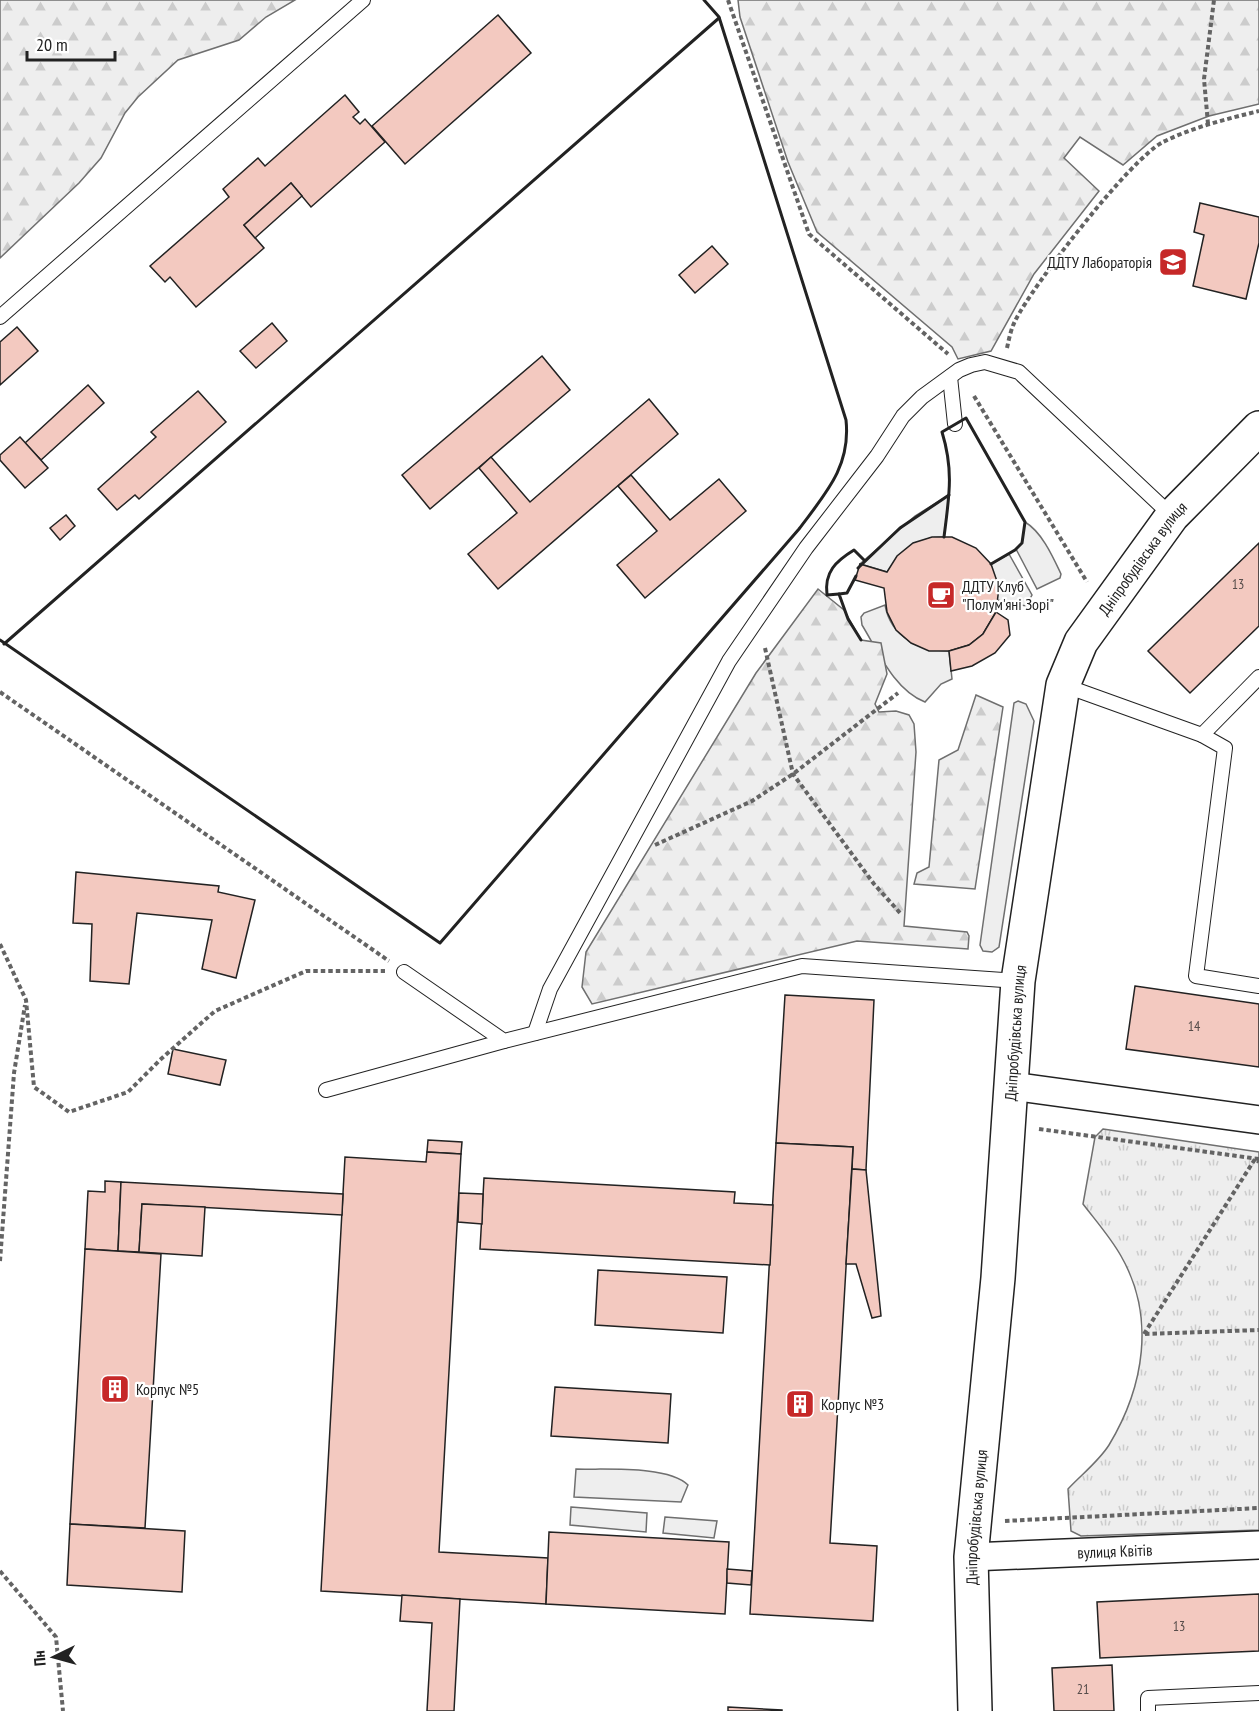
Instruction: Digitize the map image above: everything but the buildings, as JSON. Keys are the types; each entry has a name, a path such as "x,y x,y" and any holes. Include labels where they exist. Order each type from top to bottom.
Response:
{"street":[{"name":"Дніпробудівська вулиця","path":"975,1711 971,1557 998,1278 1018,981 1063,685 1081,642 1103,608 1172,516 1259,428"},
{"path":"1012,1086 1259,1120"},
{"name":"вулиця Квітів","path":"971,1557 1259,1545"}],"lane":[{"path":"0,317 363,0"},
{"path":"535,1033 550,989 729,661 806,548 877,456 903,416 922,397 954,373 985,362 1002,365 1019,372 1036,385 1172,516"},
{"path":"954,373 955,424"},
{"path":"1202,735 1259,677"},
{"path":"1063,685 1202,735 1225,748 1196,976 1259,986"},
{"path":"326,1090 504,1041 802,966 1018,981"},
{"path":"404,972 504,1041"},
{"path":"1148,1711 1148,1698 1259,1693"}],"path":[{"path":"728,0 809,234 947,352 954,373 1103,608"},
{"path":"1208,124 1204,79 1214,0"},
{"path":"1002,365 1014,322 1041,280 1112,192 1161,143 1208,124 1259,111"},
{"path":"759,618 793,774 874,884 901,914"},
{"path":"0,692 404,972"},
{"path":"624,857 752,801 793,774 898,693"},
{"path":"0,944 26,1000 34,1087 69,1112 128,1092 215,1011 306,971 404,972"},
{"path":"0,1261 14,1073 26,1000"},
{"path":"1008,1124 1258,1160 1144,1334 1259,1330"},
{"path":"974,1523 1259,1508"},
{"path":"0,1571 56,1637 63,1711"}],"green space":[{"path":"0,0 295,0 266,17 239,40 178,60 138,97 125,113 101,158 79,183 0,258"},
{"path":"738,0 1259,0 1259,104 1209,116 1157,136 1123,165 1080,137 1064,158 1099,191 1034,274 991,351 958,359 952,347 817,232 788,162 740,17"},
{"path":"949,495 944,537 934,537 918,543 887,572 860,564 915,516"},
{"path":"1025,522 1042,538 1061,574 1060,578 1037,589 1016,549 1022,543"},
{"path":"1009,554 1032,595 1026,606 997,600 991,564"},
{"path":"818,589 844,610 861,640 881,643 887,674 875,704 879,712 896,711 909,715 914,724 916,752 904,926 967,932 968,949 857,941 592,1004 582,987 586,952 756,673"},
{"path":"885,605 893,626 908,640 928,648 949,651 952,679 941,684 925,702 904,689 888,669 862,625 861,617 864,613"},
{"path":"976,695 1003,707 975,889 914,884 917,873 929,867 939,760 958,750"},
{"path":"1018,701 1026,704 1034,721 999,947 992,952 983,951 980,945 1014,703"},
{"path":"1103,1129 1259,1152 1259,1530 1081,1536 1071,1531 1068,1489 1105,1451 1121,1423 1131,1400 1141,1352 1142,1327 1139,1303 1132,1279 1117,1249 1083,1204 1095,1137"},
{"path":"576,1469 651,1471 666,1474 688,1485 681,1502 574,1497"},
{"path":"571,1507 647,1513 646,1532 570,1525"},
{"path":"665,1517 717,1521 714,1538 663,1533"}],"wall":[{"path":"0,640 440,943 799,529 827,492 844,452 846,420 719,17 704,0"},
{"path":"4,644 719,18"},
{"path":"944,537 949,496 949,472 942,432 966,418 1025,522 1022,543 1015,550 991,564"},
{"path":"858,568 900,528 949,495"},
{"path":"839,594 827,595 827,580 833,568 854,550 864,560"},
{"path":"856,576 847,593 839,594 848,619 861,640"}],"place":[{"name":"ДДТУ Лабораторія","path":"1173,262"},
{"name":"ДДТУ Клуб \"Полум'яні Зорі\"","path":"941,595"},
{"name":"Корпус №5","path":"115,1389"},
{"name":"Корпус №3","path":"800,1404"}]}
